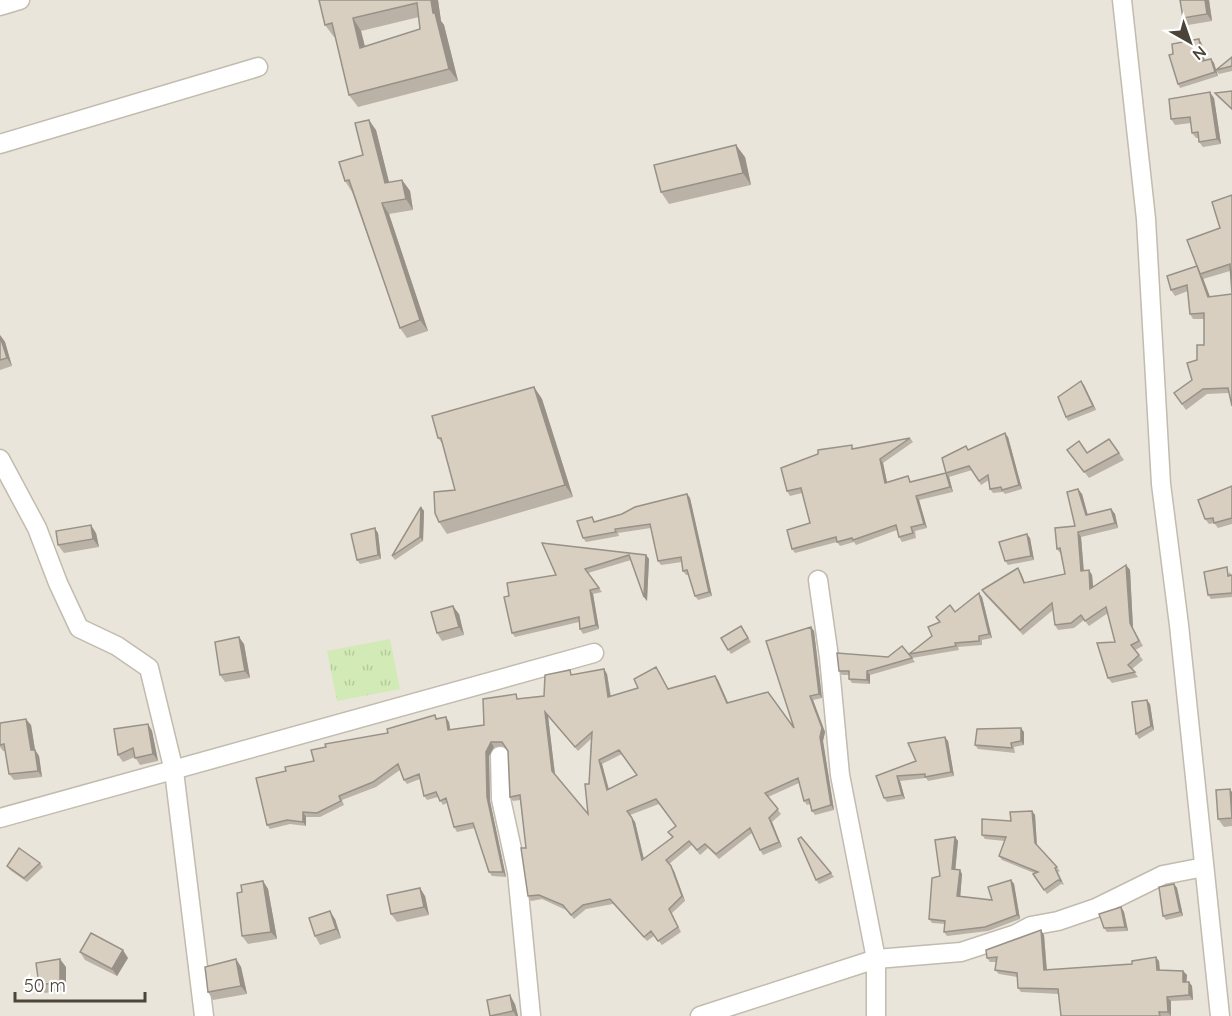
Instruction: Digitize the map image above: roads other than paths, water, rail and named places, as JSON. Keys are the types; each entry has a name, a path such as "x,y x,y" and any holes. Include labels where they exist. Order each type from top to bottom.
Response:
{"street":[{"path":"0,6 20,0"},
{"path":"1122,0 1146,219 1161,484 1220,1016"},
{"path":"0,144 258,67"},
{"path":"0,459 37,528 58,583 79,628 117,646 150,668 174,771 204,1016"},
{"path":"818,580 829,657 840,776 876,959 876,1016"},
{"path":"0,818 594,653"},
{"path":"500,756 501,799 517,872 531,1016"},
{"path":"700,1016 876,959 961,952 1016,934 1031,926 1058,921 1096,908 1163,875 1204,867"}]}
